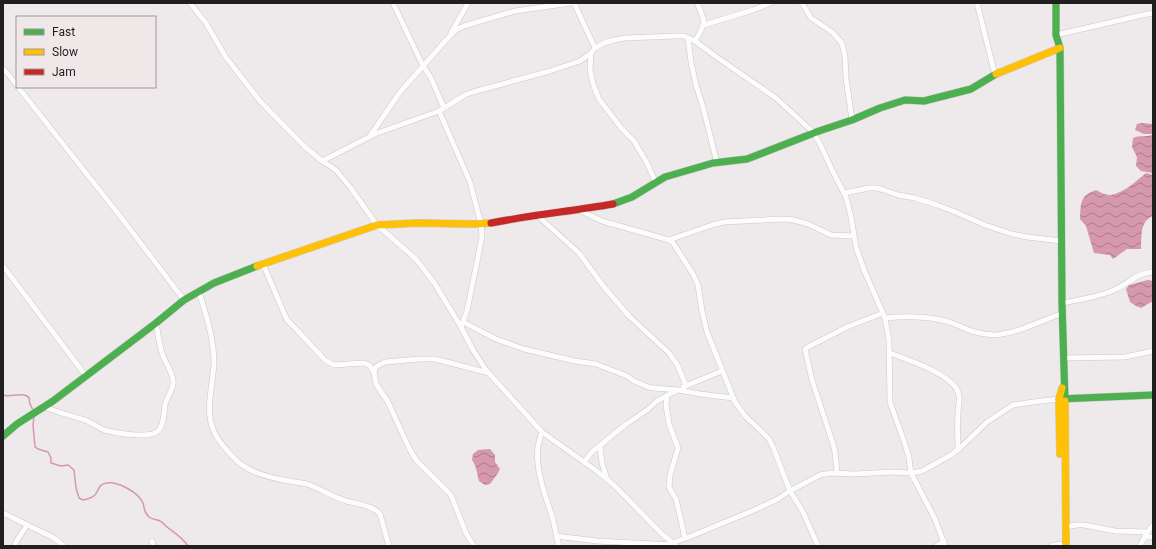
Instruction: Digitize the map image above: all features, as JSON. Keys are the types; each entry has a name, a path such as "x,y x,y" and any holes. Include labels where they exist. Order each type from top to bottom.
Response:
{"street":[{"path":"392,3 423,66 431,78 470,182 481,224 482,236 478,258 467,310 462,325"},
{"path":"447,39 468,3"},
{"path":"370,137 400,92 456,30 464,26 515,11 570,3"},
{"path":"574,3 595,48"},
{"path":"695,41 704,24 703,16 697,3"},
{"path":"704,24 753,10 762,5 771,3"},
{"path":"802,3 810,18 832,32 841,42 845,57 846,78 852,120"},
{"path":"977,3 996,75"},
{"path":"1056,3 1056,34 1060,48 1064,384 1062,399 1062,545"},
{"path":"191,4 206,23 225,56 256,96 304,146 336,170 377,225 416,259 435,284 462,325 473,350 490,374 542,432 607,479 663,535 675,544"},
{"path":"1056,34 1153,13"},
{"path":"322,161 382,131 442,110 465,95 580,61 595,48 604,43 625,38 677,36 695,41 776,98 814,133 832,172 844,193 864,270 885,318 890,353 890,402 906,446 911,472 935,519 944,544 936,546"},
{"path":"688,38 694,78 717,162"},
{"path":"3,436 17,424 44,408 156,324 184,300 214,283 263,264 377,225 418,223 481,224 618,204 632,198 664,177 717,162 747,159 880,108 905,100 924,101 971,89 996,75 1060,48"},
{"path":"591,53 590,69 593,84 599,99 622,129 634,141 647,163 656,183"},
{"path":"3,68 16,84"},
{"path":"20,88 184,300"},
{"path":"844,193 877,188 937,205 985,225 1012,234 1062,241"},
{"path":"579,210 602,221 669,240 673,243 698,285 702,311 708,332 733,398 742,413 769,439 790,491 803,512 818,546"},
{"path":"538,216 580,253 604,287 628,316 669,353 678,366 686,386"},
{"path":"669,240 724,222 783,219 808,224 831,235 854,236"},
{"path":"263,264 287,320 325,360 334,365 364,363 369,365 374,372 376,384 388,402 409,448 416,460 451,495 466,533 474,546"},
{"path":"3,266 86,376"},
{"path":"1062,303 1115,290 1139,275 1153,272"},
{"path":"199,292 207,322 214,362 210,419 213,430 220,441 232,457 243,467 259,474 310,485 337,498 365,505 377,510 380,514 389,546"},
{"path":"837,472 834,448 812,380 805,349 848,327 883,313"},
{"path":"885,318 907,317 934,320 952,323 971,331 994,335 1014,331 1063,313"},
{"path":"44,408 87,421 105,430 118,433 138,436 153,434 158,431 161,426 166,402 173,385 173,379 160,346 156,324"},
{"path":"462,325 524,349 575,361 596,364 627,376 648,387 733,398"},
{"path":"1063,358 1125,357 1153,351"},
{"path":"890,353 921,365 942,376 952,383 957,389 959,396 958,450"},
{"path":"374,372 375,368 379,364 385,362 419,358 435,359 490,374"},
{"path":"584,462 592,452 656,401 686,386 722,371"},
{"path":"667,395 666,405 669,424 678,448 670,475 669,487 676,499 684,538"},
{"path":"556,536 597,542 675,544 684,538 776,500 820,475 837,472 855,474 922,471 951,455 987,422 1013,406 1062,399 1153,395"},
{"path":"1062,399 1066,527 1062,545"},
{"path":"542,432 538,447 539,468 542,486 559,546"},
{"path":"600,446 602,463 607,479"},
{"path":"3,513 54,538 64,546"},
{"path":"16,546 16,542 27,525"},
{"path":"1066,527 1084,525 1115,531 1146,534 1153,537"},
{"path":"1140,546 1146,534 1153,525"},
{"path":"1051,546 1062,545"}],"water":[{"path":"1137,124 1153,124 1153,134 1144,134 1135,130"},
{"path":"1153,135 1153,173 1141,171 1136,166 1137,157 1132,147 1133,138"},
{"path":"1146,173 1153,175 1153,216 1145,222 1143,226 1141,249 1127,249 1113,259 1110,255 1094,253 1086,226 1080,219 1082,201 1086,195 1096,190 1107,195 1121,192"},
{"path":"1148,280 1153,281 1153,301 1141,308 1130,302 1126,289 1129,285"},
{"path":"490,449 495,455 495,462 500,469 490,484 485,485 479,481 476,468 472,460 473,454 478,450"}],"waterway":[{"path":"3,395 27,396 33,410"},
{"path":"34,416 33,425 35,447 48,452 51,458 51,463 61,466 68,465 74,470 79,498 83,500 93,497 100,486 107,483 117,484 128,488 141,499 145,512 149,517 162,522 188,546"}],"traffic: fast":[{"path":"1056,3 1056,35 1060,48 1062,303 1065,401"},
{"path":"613,204 632,197 665,177 713,163 747,159 880,108 905,100 924,101 971,89 996,74"},
{"path":"3,436 17,424 53,401 184,300 214,283 257,266"},
{"path":"1059,399 1153,395"}],"traffic: slow":[{"path":"996,74 1060,48"},
{"path":"257,266 377,225 418,223 491,223"},
{"path":"1060,454 1059,399 1062,388"},
{"path":"1065,401 1066,546"}],"traffic: jam":[{"path":"491,223 613,204"}]}
